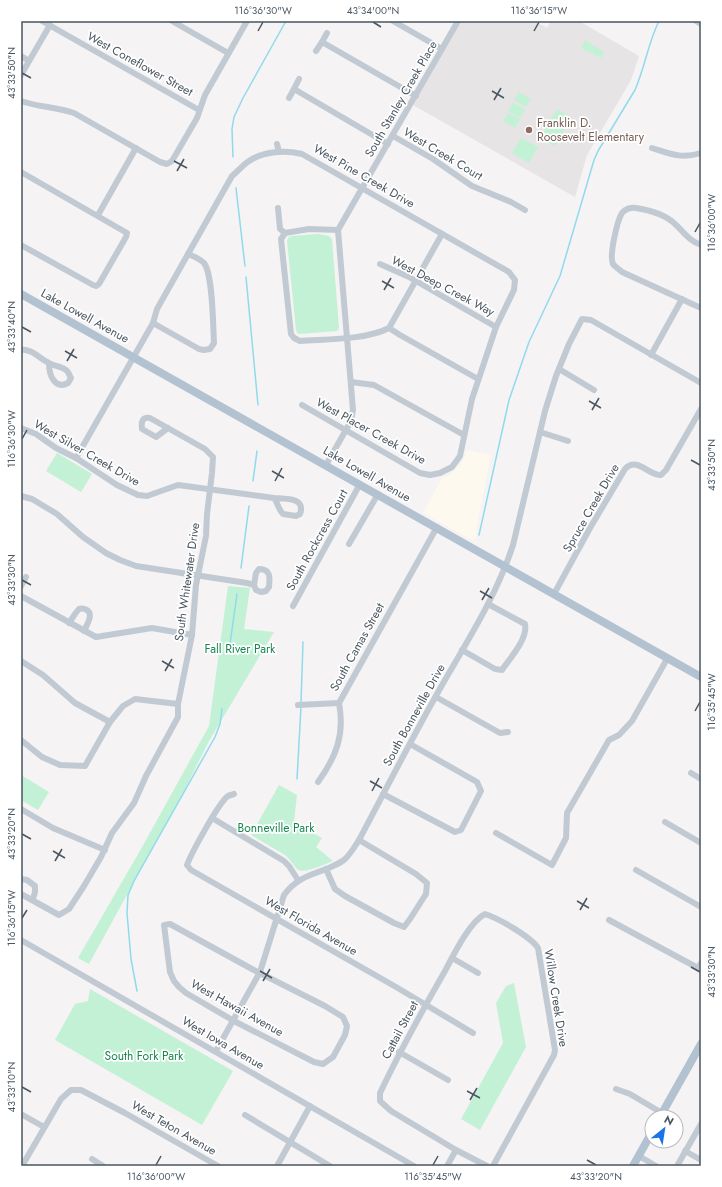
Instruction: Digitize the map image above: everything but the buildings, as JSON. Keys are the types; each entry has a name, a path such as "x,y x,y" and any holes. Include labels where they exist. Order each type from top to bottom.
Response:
{"main road":[{"name":"Lake Lowell Avenue","path":"21,294 701,677"},
{"path":"664,1109 701,1044"},
{"path":"633,1166 644,1147"}],"street":[{"name":"West Coneflower Street","path":"42,21 199,110"},
{"path":"172,21 228,53"},
{"path":"21,101 36,106 61,109 74,113 160,162 167,164 172,162 197,118 205,94 247,21"},
{"path":"393,21 442,49"},
{"name":"South Stanley Creek Place","path":"338,230 458,21"},
{"path":"696,21 701,24"},
{"path":"21,75 50,26"},
{"path":"316,51 327,33"},
{"path":"322,42 416,96"},
{"path":"21,56 29,61"},
{"path":"289,98 299,79"},
{"path":"294,89 388,144"},
{"name":"West Creek Court","path":"393,136 433,159 472,186 511,202 525,210"},
{"path":"277,144 279,152"},
{"path":"98,215 136,148"},
{"path":"652,148 672,155 686,157 701,153"},
{"name":"West Pine Creek Drive","path":"76,458 154,323 157,309 232,176 250,160 268,153 294,152 302,154 509,272 515,280"},
{"path":"21,172 127,233 99,284 96,286 21,245"},
{"path":"278,208 280,229 285,233"},
{"path":"701,244 695,243 688,238 669,219 635,208 628,209 623,212 620,217 611,259 616,268 622,272 701,308"},
{"path":"326,465 351,421 353,410 348,337 338,230 309,230 285,233 281,238 291,334 294,338 300,341 348,337 380,332 389,328 442,234"},
{"path":"154,323 199,349 210,349 214,343 210,284 207,268 203,262 188,254"},
{"name":"West Deep Creek Way","path":"380,264 416,281 496,327"},
{"name":"West Placer Creek Drive","path":"302,405 420,473 430,475 440,473 452,467 460,456 472,399 478,379 496,327 514,290 515,280"},
{"path":"682,299 651,355 701,383"},
{"name":"South Bonneville Drive","path":"216,1051 260,972 284,895 298,880 326,869 345,859 359,840 410,744 488,604 506,566 545,411 569,344 582,319 591,320 651,355"},
{"path":"389,328 478,379"},
{"path":"21,350 30,351 49,364"},
{"path":"559,369 594,390"},
{"path":"351,382 374,385 464,435"},
{"name":"Spruce Creek Drive","path":"554,594 590,528 628,465 635,464 657,475 661,475 666,470 701,409"},
{"name":"West Silver Creek Drive","path":"21,428 36,434 56,448 76,458 117,486 138,495 147,496 178,485 274,498"},
{"name":"South Whitewater Drive","path":"32,899 59,915 69,909 105,850 112,833 134,803 146,776 178,717 178,704 192,634 198,576 206,536 213,457 205,449 168,428"},
{"path":"540,432 568,441"},
{"name":"South Rockcress Court","path":"293,606 360,484"},
{"path":"349,544 378,494"},
{"path":"21,496 32,499 57,514 92,544 120,560 136,566 254,585"},
{"name":"South Camas Street","path":"318,782 330,762 340,737 342,717 339,703 437,527"},
{"path":"21,586 26,577"},
{"path":"21,596 96,637 152,628 192,634"},
{"path":"462,650 495,669 502,670 524,638 526,629 525,624 488,604"},
{"path":"69,623 79,609 86,609 90,612 90,617 84,631"},
{"path":"496,833 552,865 566,838 567,813 609,740 619,735 632,722 667,659"},
{"path":"21,660 43,675 75,703 110,722"},
{"path":"436,697 500,732 508,732"},
{"path":"21,740 42,757 60,764 85,766 110,722 123,706 136,699 178,704"},
{"path":"298,705 339,703"},
{"path":"383,794 455,832 461,830 481,791 477,782 410,744"},
{"path":"691,773 701,778"},
{"path":"234,794 229,795 222,802 212,818 284,861 298,880"},
{"path":"21,809 53,828 105,850"},
{"name":"West Florida Avenue","path":"212,818 193,851 187,865 197,873 473,1033"},
{"path":"665,822 701,843"},
{"path":"326,869 335,889 388,920 404,927 426,894 427,883 416,874 359,840"},
{"path":"636,870 701,907"},
{"path":"21,879 27,880 35,886 35,892 32,899 21,894"},
{"name":"Willow Creek Drive","path":"459,946 478,917 485,914 535,942 538,948 554,1039 554,1055 493,1166"},
{"path":"609,920 700,966"},
{"name":"West Hawaii Avenue","path":"170,924 260,972 325,1006 342,1017 347,1026 345,1035 333,1057 324,1064 314,1062 300,1056 186,993 174,981 170,972 164,925 170,924"},
{"name":"West Iowa Avenue","path":"21,940 414,1166"},
{"name":"Cattail Street","path":"456,1150 391,1111 380,1102 380,1093 399,1052 459,946"},
{"path":"452,958 478,973"},
{"path":"399,1052 448,1080"},
{"path":"616,1089 630,1094 652,1109"},
{"name":"West Teton Avenue","path":"44,1127 61,1099 71,1090 81,1090 118,1109 217,1166"},
{"path":"277,1166 310,1106"},
{"path":"21,1114 44,1127 22,1166"},
{"path":"244,1115 330,1166"},
{"path":"677,1166 701,1124"},
{"path":"447,1166 456,1150 487,1166"},
{"path":"685,1151 701,1160"},
{"path":"639,1156 656,1166"},
{"path":"92,1159 103,1166"}],"shaded area":[{"name":"Franklin D. Roosevelt Elementary","path":"461,21 535,21 547,28 551,21 579,21 639,56 631,80 587,155 575,197 413,105"},
{"path":"467,450 491,455 477,526 476,539 472,540 423,513 442,478 449,475 459,466"}],"green space":[{"path":"585,40 604,52 601,58 581,48"},
{"path":"519,92 531,99 526,107 514,100"},
{"path":"513,103 525,109 520,118 508,111"},
{"path":"557,109 571,117 555,146 540,138"},
{"path":"508,113 520,119 515,128 503,121"},
{"path":"521,138 538,147 529,163 512,153"},
{"path":"318,234 329,236 332,239 339,328 337,331 300,334 297,333 296,330 287,241 291,236"},
{"path":"57,453 92,474 81,492 46,471"},
{"name":"Fall River Park","path":"228,586 250,588 244,629 274,632 209,741 186,787 89,964 78,958 141,849 209,726"},
{"path":"21,775 49,792 38,810 21,800"},
{"name":"Bonneville Park","path":"279,785 297,795 294,822 322,838 316,847 333,861 300,871 285,855 251,835"},
{"path":"514,983 526,1047 480,1130 461,1119 503,1043 496,1003 506,986"},
{"name":"South Fork Park","path":"90,989 233,1071 202,1125 55,1040 75,1004 88,1001"}],"waterway":[{"path":"233,157 232,129 234,117 286,21"},
{"path":"479,535 509,400 529,342 560,276 594,160 635,90 659,21"},
{"path":"236,188 245,266"},
{"path":"246,277 258,405"},
{"path":"253,481 257,451"},
{"path":"241,568 249,506"},
{"path":"230,644 237,594"},
{"path":"301,703 303,642"},
{"path":"297,779 301,707"},
{"path":"137,991 131,959 127,913 128,895 134,881 215,737 220,724 222,709"}],"place":[{"name":"Franklin D. Roosevelt Elementary","path":"529,130"}]}
